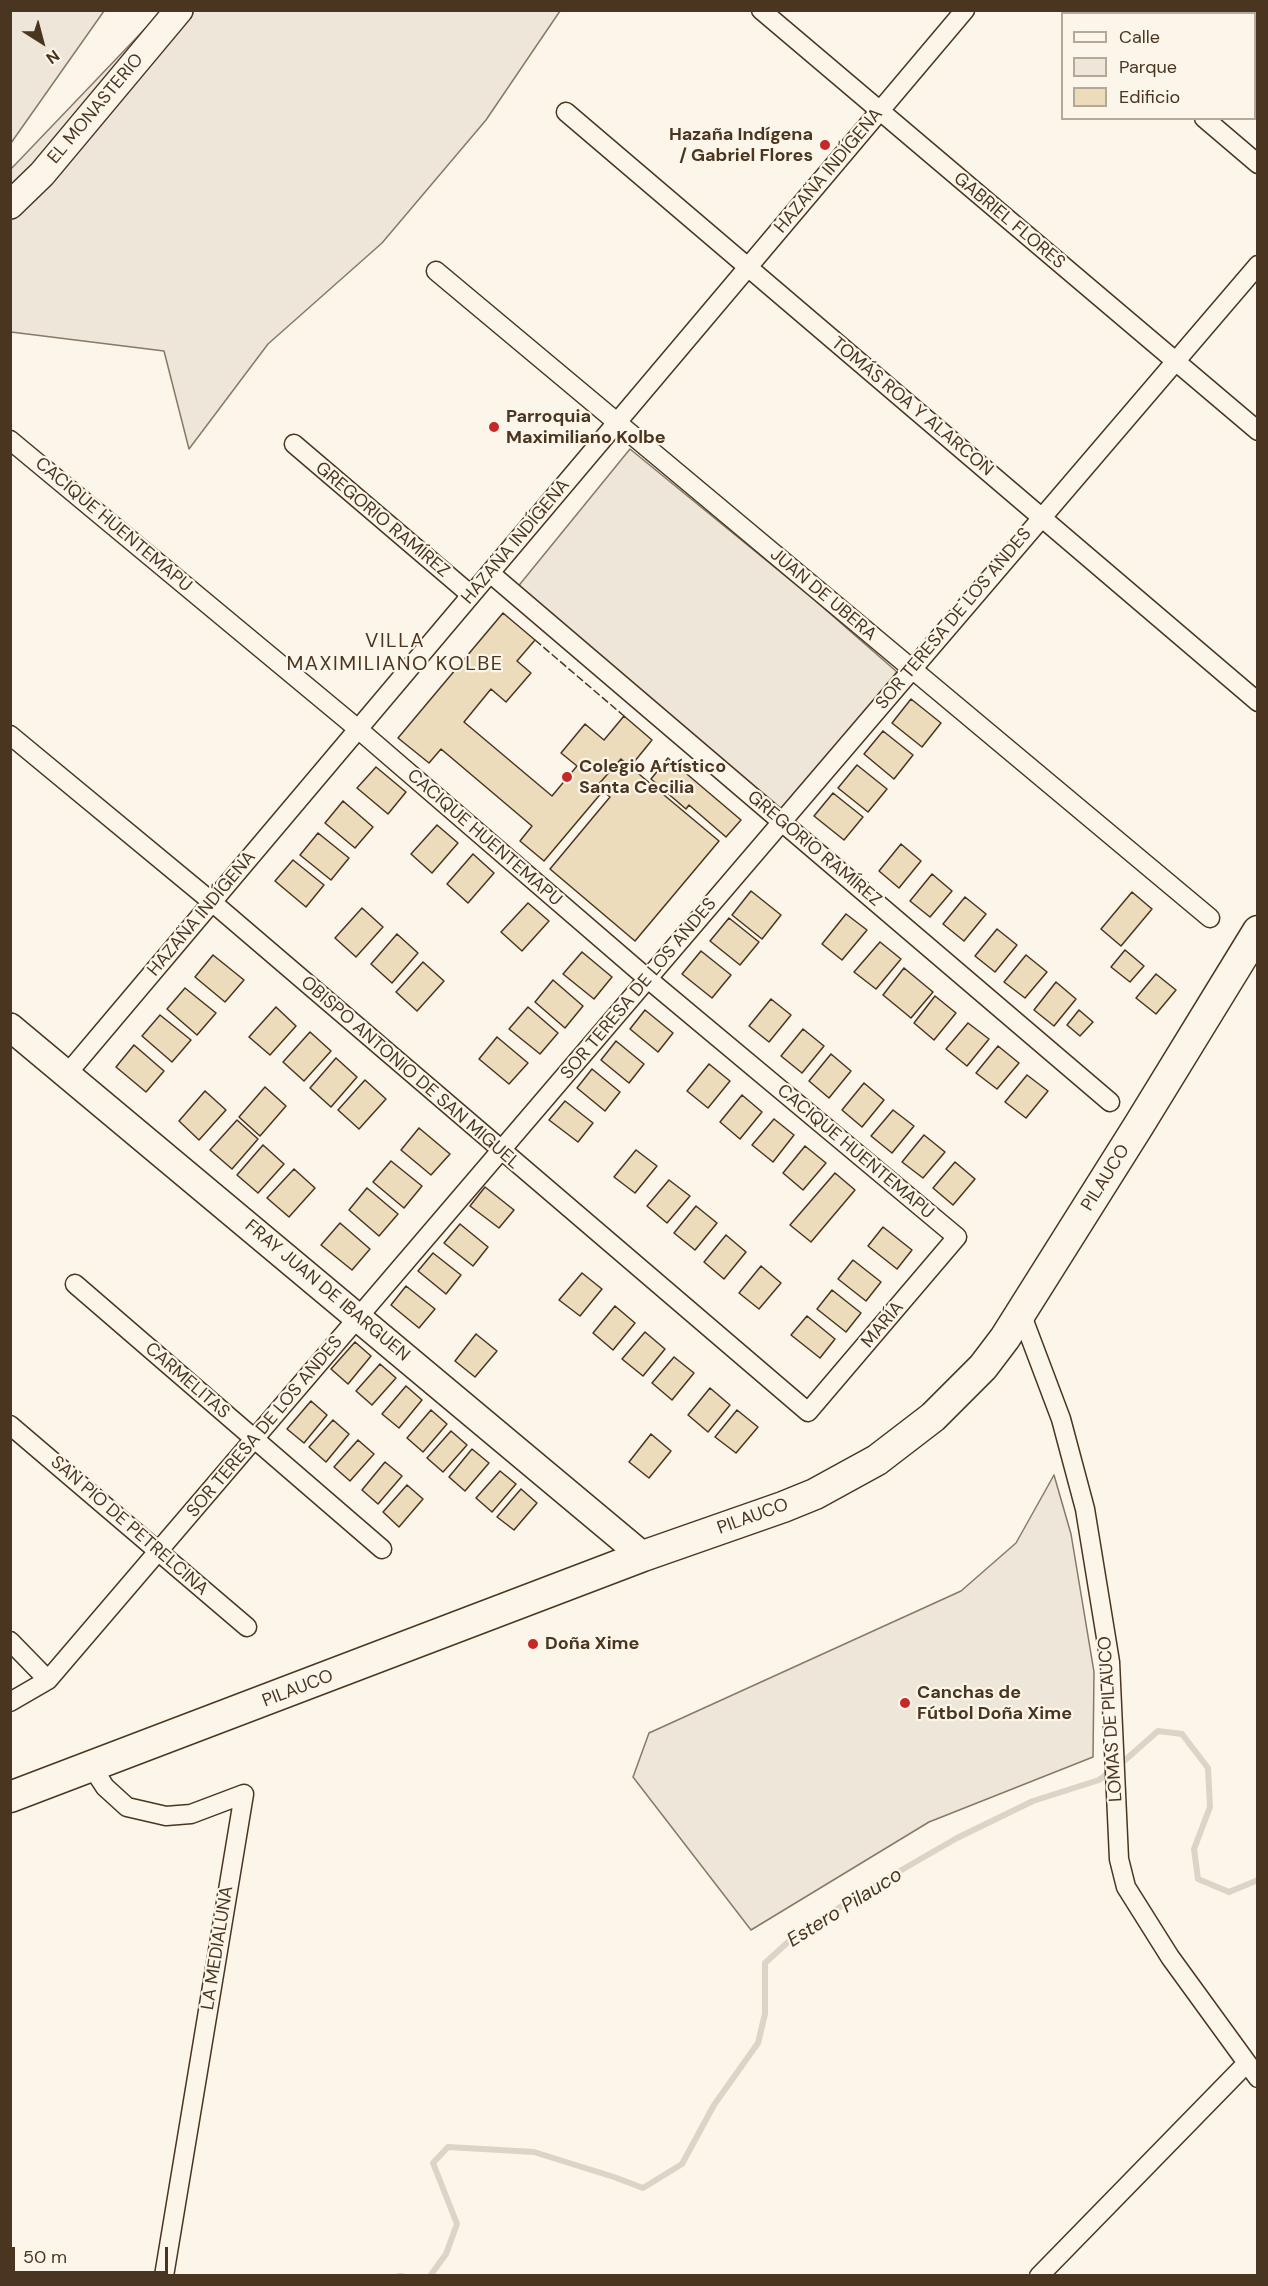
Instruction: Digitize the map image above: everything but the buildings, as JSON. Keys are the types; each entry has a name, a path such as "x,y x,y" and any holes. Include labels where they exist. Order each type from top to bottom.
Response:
{"main road":[{"name":"PILAUCO","path":"10,1797 643,1556 783,1507 816,1494 877,1460 905,1440 959,1393 983,1366 1021,1313 1257,931"}],"street":[{"name":"EL MONASTERIO","path":"10,206 42,174 179,10"},
{"name":"GABRIEL FLORES","path":"761,10 1257,431"},
{"name":"HAZAÑA INDÍGENA","path":"67,1074 965,10"},
{"name":"TOMÁS ROA Y ALARCON","path":"566,112 1257,702"},
{"path":"1205,120 1257,164"},
{"name":"SOR TERESA DE LOS ANDES","path":"10,1702 48,1680 1257,265"},
{"name":"JUAN DE UBERA","path":"436,272 1209,918"},
{"name":"CACIQUE HUENTEMAPU","path":"10,440 358,729 648,979 957,1238"},
{"name":"GREGORIO RAMÍREZ","path":"294,444 471,595"},
{"name":"GREGORIO RAMÍREZ","path":"490,573 1110,1102"},
{"name":"OBISPO ANTONIO DE SAN MIGUEL","path":"10,735 212,902 808,1412"},
{"name":"FRAY JUAN DE IBARGUEN","path":"10,1027 643,1556"},
{"name":"MARÍA","path":"808,1412 957,1238"},
{"name":"CARMELITAS","path":"75,1284 382,1549"},
{"name":"LOMAS DE PILAUCO","path":"1021,1313 1061,1419 1085,1509 1110,1662 1119,1859 1126,1887 1140,1912 1257,2078"},
{"name":"SAN PIO DE PETRELCINA","path":"10,1425 247,1628"},
{"path":"10,1641 48,1680"},
{"name":"LA MEDIALUNA","path":"92,1767 105,1786 127,1807 166,1816 191,1814 244,1794 164,2276"},
{"path":"1039,2276 1247,2063"}],"green space":[{"path":"10,11 104,11 11,143"},
{"path":"162,11 560,11 486,120 382,243 268,344 189,449 164,351 11,332 10,170"},
{"path":"630,449 811,597 897,672 780,812 516,589"},
{"name":"Canchas de Fútbol Doña Xime","path":"1054,1475 1071,1534 1094,1672 1093,1757 929,1822 751,1930 633,1777 649,1733 961,1591 1016,1543"}],"waterway":[{"name":"Estero Pilauco","path":"430,2276 446,2254 457,2224 433,2163 448,2147 534,2152 643,2188 682,2164 714,2105 758,2043 765,2014 765,1963 798,1933 957,1838 1033,1801 1099,1780 1158,1731 1182,1734 1208,1768 1210,1807 1194,1849 1198,1879 1229,1892 1258,1880"}],"fence":[{"path":"535,640 624,716"}],"place":[{"name":"Hazaña Indígena / Gabriel Flores","path":"825,145"},
{"name":"Parroquia Maximiliano Kolbe","path":"494,427"},
{"name":"Colegio Artístico Santa Cecilia","path":"567,777"},
{"name":"Doña Xime","path":"533,1644"},
{"name":"Canchas de Fútbol Doña Xime","path":"905,1703"}],"district":[{"name":"VILLA MAXIMILIANO KOLBE","path":"395,654"}]}
